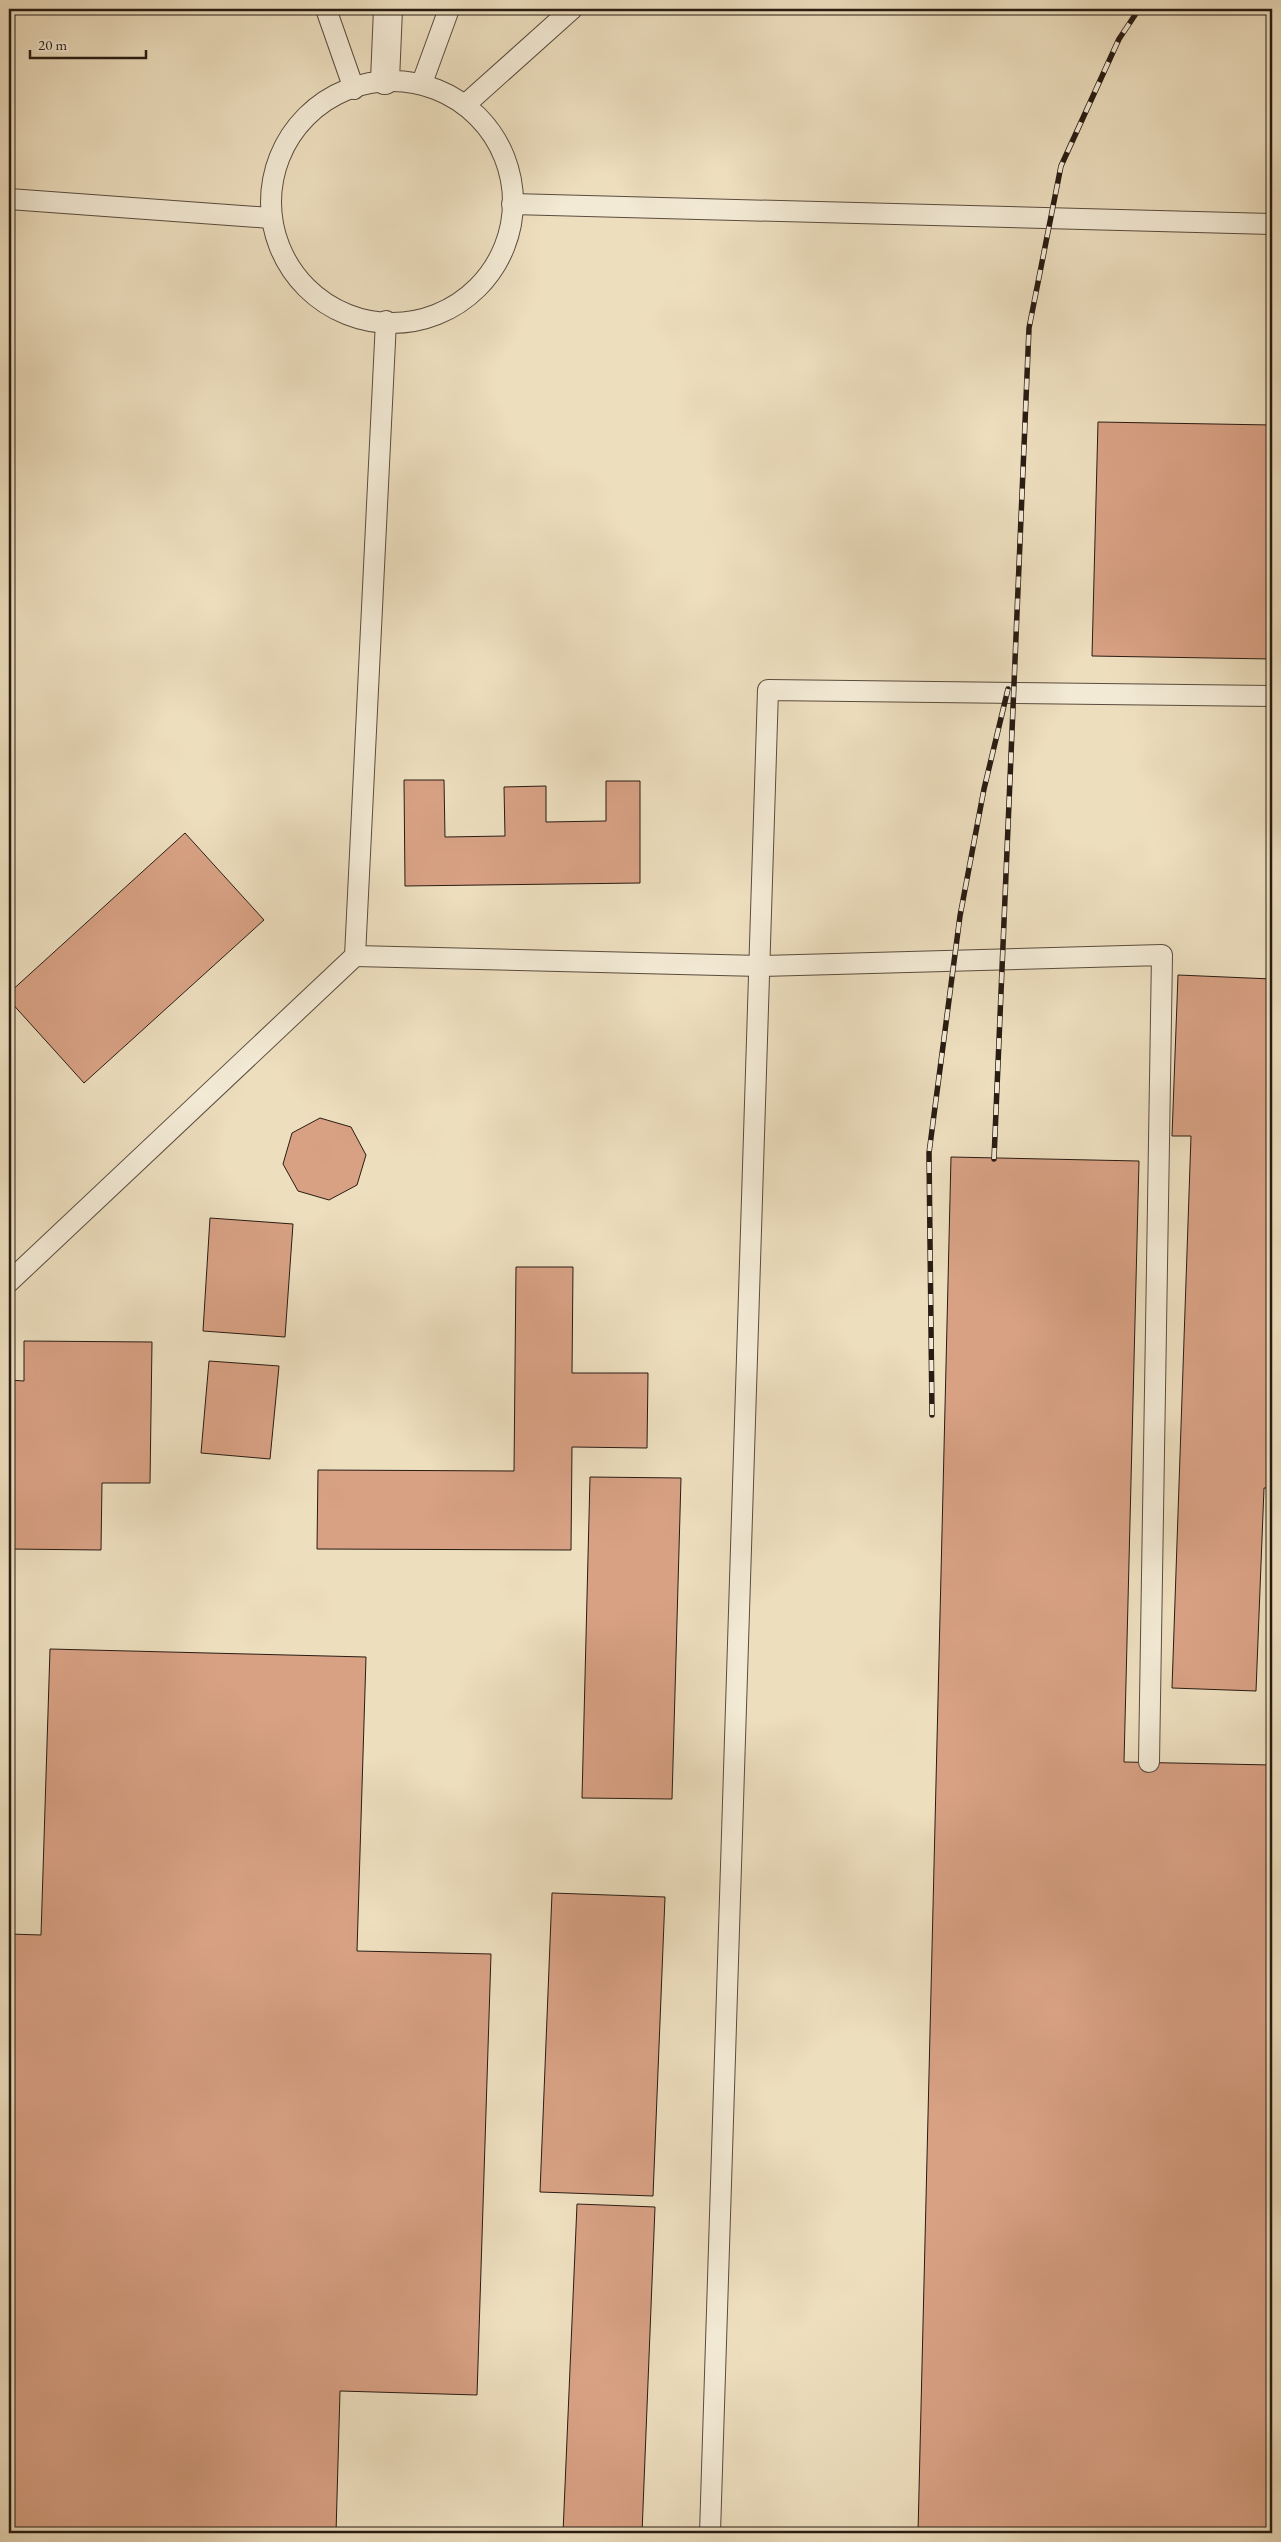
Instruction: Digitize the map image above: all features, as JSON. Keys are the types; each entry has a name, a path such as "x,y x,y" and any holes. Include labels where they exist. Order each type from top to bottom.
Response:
{"street":[{"path":"385,80 388,9"}],"lane":[{"path":"326,9 354,89"},
{"path":"422,83 449,9"},
{"path":"466,104 572,9"},
{"path":"385,80 422,83 466,104 498,139 512,181 510,232 494,269 454,307 415,322 361,321 322,303 286,265 270,218 273,172 292,130 329,97 354,89 385,80"},
{"path":"9,199 270,218"},
{"path":"512,204 1272,224"},
{"path":"9,1282 355,956 386,322"},
{"path":"710,2533 768,690 1272,696"},
{"path":"355,956 760,966 1162,955 1149,1762"}],"building":[{"path":"1098,422 1272,425 1272,659 1092,656"},
{"path":"404,780 444,780 445,837 505,836 504,787 546,786 546,822 606,821 606,781 640,781 640,883 405,886"},
{"path":"185,833 264,920 84,1083 9,1000 9,993"},
{"path":"1178,975 1272,979 1272,1488 1264,1488 1256,1691 1172,1688 1191,1136 1172,1136"},
{"path":"320,1118 351,1127 366,1155 357,1185 329,1200 298,1191 283,1164 292,1133"},
{"path":"951,1157 1139,1161 1124,1762 1272,1765 1272,2533 918,2533"},
{"path":"210,1218 293,1224 285,1337 203,1331"},
{"path":"516,1267 573,1267 572,1373 648,1373 647,1448 572,1447 571,1550 317,1549 318,1470 514,1471"},
{"path":"24,1341 152,1342 150,1483 102,1483 101,1550 9,1549 9,1380 24,1381"},
{"path":"209,1361 279,1366 270,1459 201,1453"},
{"path":"590,1477 681,1478 672,1799 582,1798"},
{"path":"50,1649 366,1657 357,1951 491,1954 477,2395 340,2391 336,2533 9,2533 9,1934 41,1935"},
{"path":"552,1893 665,1897 653,2196 540,2192"},
{"path":"577,2204 655,2207 642,2533 563,2533"}],"railway":[{"path":"994,1159 1029,328 1061,166 1119,39 1139,9"},
{"path":"932,1415 929,1153 960,916 984,789 1008,689"}]}
